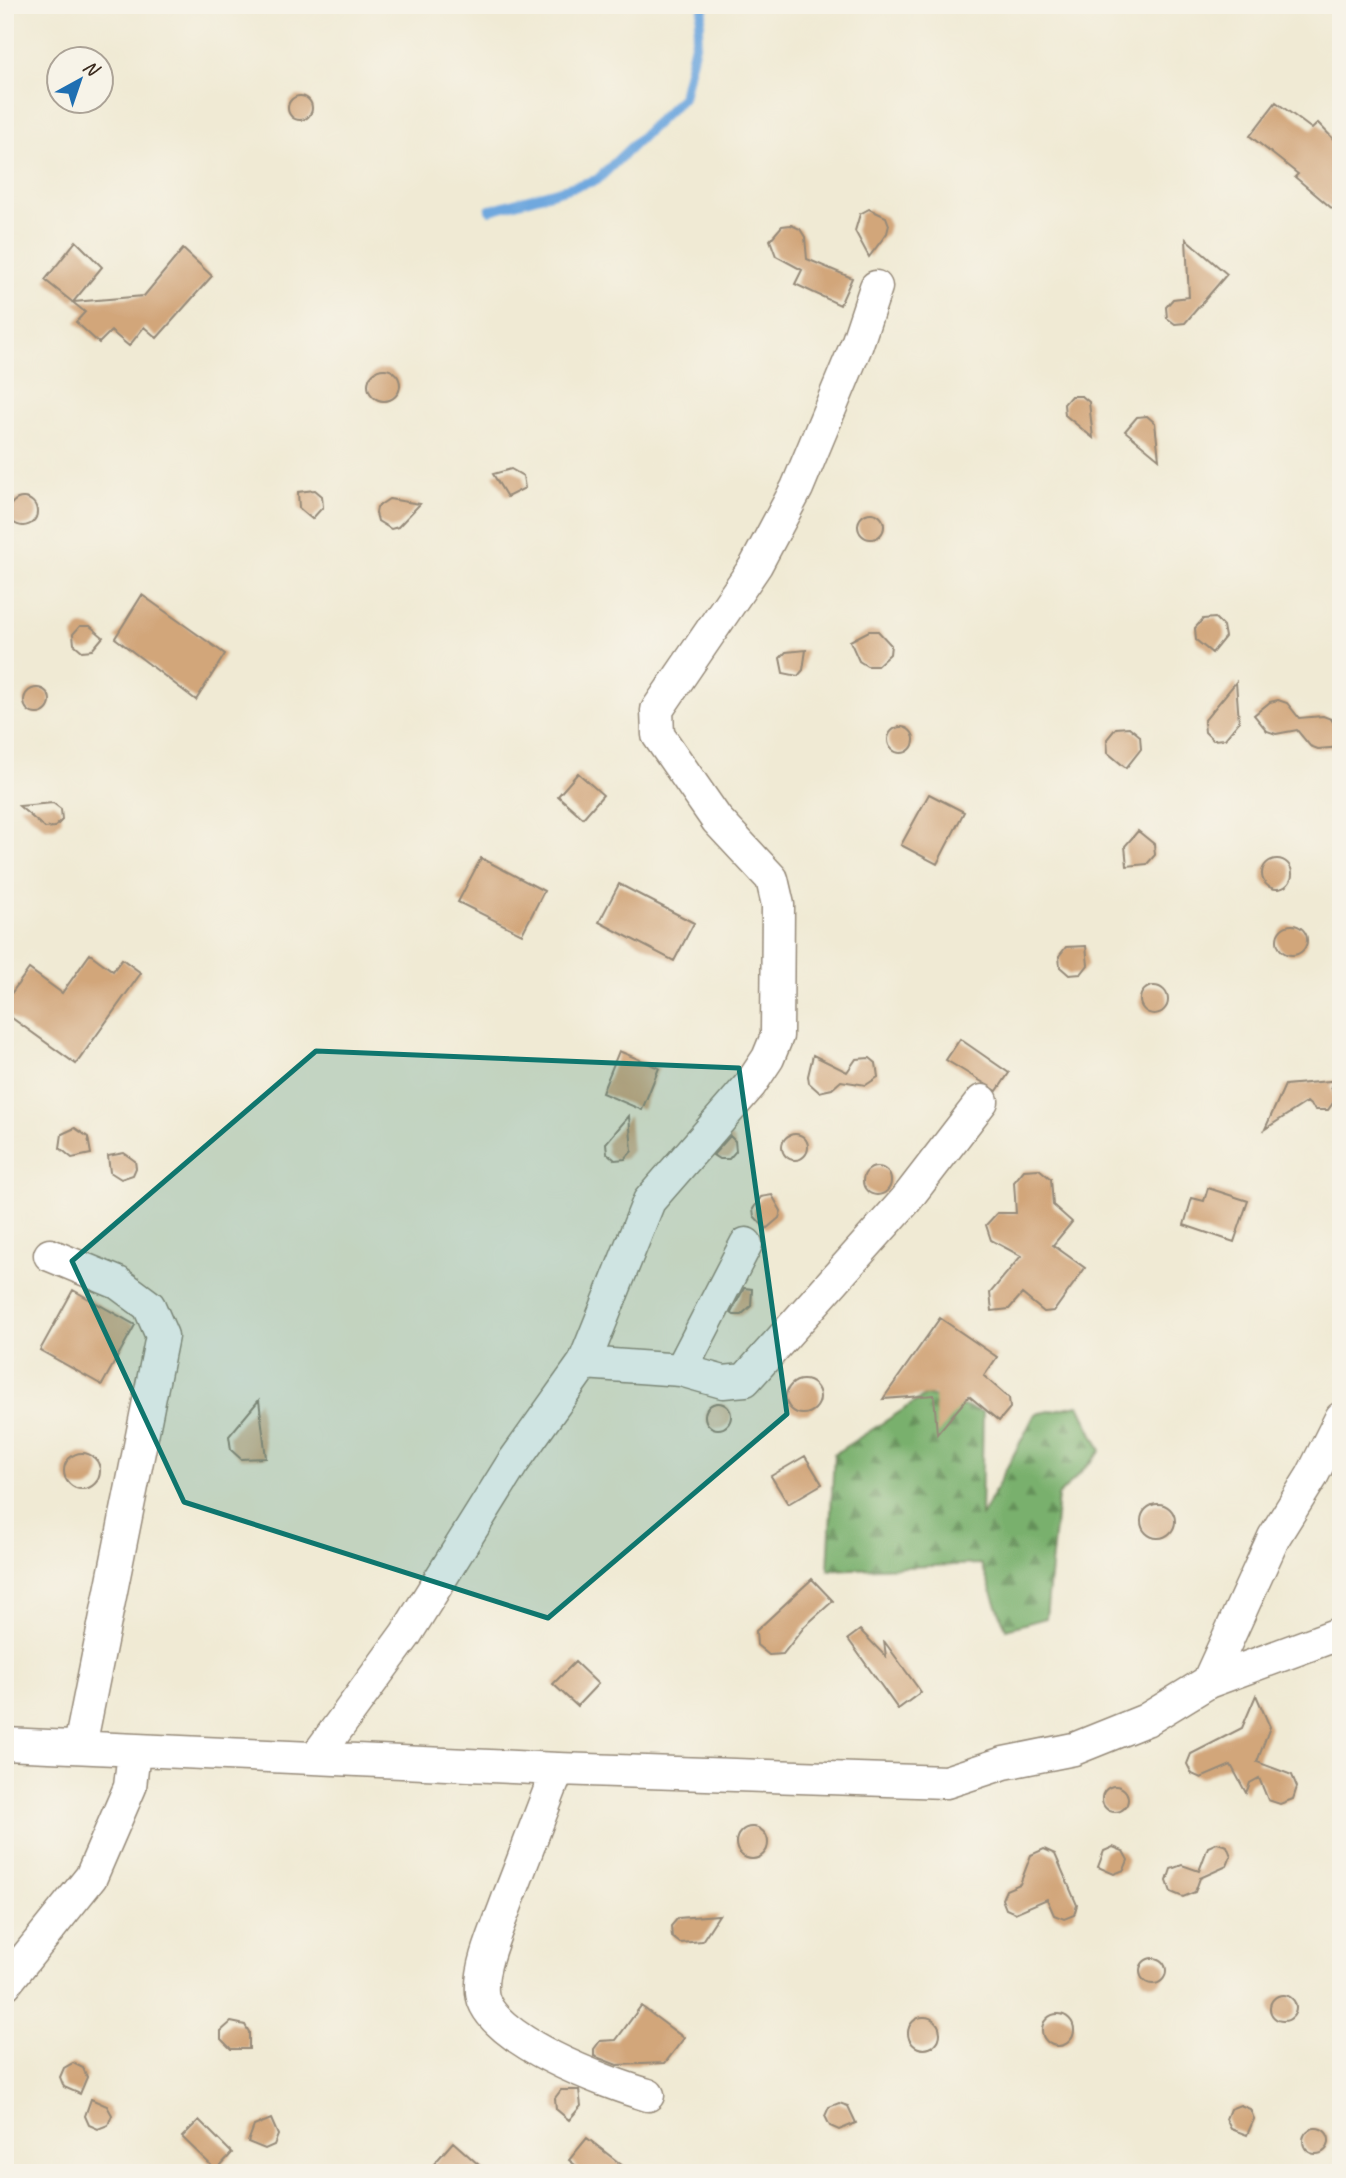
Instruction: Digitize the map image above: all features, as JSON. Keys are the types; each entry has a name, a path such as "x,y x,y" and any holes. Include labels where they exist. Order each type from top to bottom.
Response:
{"street":[{"path":"317,1756 406,1634 512,1464 584,1363 649,1201 750,1085 768,1058 777,1036 778,905 772,879 717,820 658,736 657,710 756,565 797,488 857,344 876,287"},
{"path":"584,1363 681,1370 723,1382 745,1380 905,1201 982,1101"},
{"path":"681,1370 746,1244"},
{"path":"50,1255 118,1283 128,1290 149,1306 162,1336 80,1745"},
{"path":"1208,1682 1274,1536 1312,1476 1341,1418"},
{"path":"5,1744 80,1745 134,1751 317,1756 558,1769 946,1782 1004,1763 1074,1749 1146,1720 1208,1682 1341,1633"},
{"path":"5,1984 91,1877 130,1787 134,1751"},
{"path":"558,1769 491,1946 482,1992 489,2013 537,2052 614,2086 648,2095"}],"highlighted area":[{"path":"316,1051 739,1068 787,1414 548,1618 184,1502 72,1261"}],"green space":[{"path":"926,1395 983,1412 981,1517 1035,1414 1079,1405 1101,1451 1058,1496 1046,1618 1006,1629 981,1564 828,1570 834,1454"}],"building":[{"path":"300,96 309,99 312,108 309,117 300,120 291,117 288,108 291,99"},
{"path":"1276,102 1312,129 1318,123 1341,147 1341,216 1295,177 1298,174 1250,136"},
{"path":"869,209 886,217 889,225 887,233 869,257 855,231 860,214"},
{"path":"791,225 800,229 805,237 807,259 852,278 840,305 795,284 802,270 776,256 770,240 782,226"},
{"path":"1186,239 1227,274 1185,323 1175,324 1167,318 1166,307 1173,299 1189,297"},
{"path":"76,241 102,267 73,302 144,296 183,249 212,276 157,338 144,327 129,346 111,331 99,343 76,322 85,312 45,280"},
{"path":"384,369 395,374 400,385 395,396 384,401 373,396 368,385 373,374"},
{"path":"1071,396 1082,396 1089,402 1093,438 1065,415 1064,404"},
{"path":"1147,416 1155,423 1159,459 1125,431 1137,417"},
{"path":"511,469 523,476 525,488 507,497 493,474"},
{"path":"315,490 322,496 323,507 312,519 299,508 298,492"},
{"path":"23,498 33,502 37,512 33,522 23,526 13,522 9,512 13,502"},
{"path":"389,499 420,504 398,527 391,529 378,521 376,513 377,507"},
{"path":"871,513 880,517 884,526 880,535 871,539 862,535 858,526 862,517"},
{"path":"142,595 225,654 196,700 115,638"},
{"path":"1215,618 1223,626 1225,637 1212,653 1196,640 1195,628 1203,619"},
{"path":"80,626 90,626 103,637 92,650 82,651 74,644 73,634"},
{"path":"869,631 878,631 891,645 890,654 877,666 867,666 859,661 850,641"},
{"path":"806,650 803,670 798,676 783,673 780,658 786,652"},
{"path":"1236,682 1239,722 1225,739 1213,740 1205,732 1204,721"},
{"path":"37,688 46,692 50,701 46,710 37,714 28,710 24,701 28,692"},
{"path":"1278,700 1287,703 1299,718 1323,716 1331,719 1341,733 1341,747 1318,749 1310,746 1297,730 1276,734 1267,731 1254,715 1270,702"},
{"path":"901,727 910,731 914,740 910,749 901,753 892,749 888,740 892,731"},
{"path":"1129,727 1140,736 1141,749 1126,768 1108,753 1107,739 1116,728"},
{"path":"578,773 603,795 583,818 558,796"},
{"path":"929,794 964,812 937,864 901,845"},
{"path":"53,803 61,809 62,820 55,827 45,828 19,806"},
{"path":"1138,831 1154,844 1155,855 1147,864 1127,866 1125,846"},
{"path":"481,858 544,891 522,934 458,902"},
{"path":"1277,859 1283,860 1291,868 1291,880 1283,888 1277,889 1271,888 1263,880 1262,874 1263,868 1271,860"},
{"path":"619,884 694,923 674,961 599,922"},
{"path":"1292,925 1298,926 1306,934 1306,946 1298,954 1292,955 1286,954 1278,946 1277,940 1278,934 1286,926"},
{"path":"1086,946 1088,965 1081,974 1069,975 1060,967 1059,956 1066,947"},
{"path":"90,954 113,971 122,959 141,973 76,1064 5,1013 5,1002 29,969 62,993"},
{"path":"1154,986 1164,990 1168,1000 1164,1010 1154,1014 1144,1010 1140,1000 1144,990"},
{"path":"960,1039 1009,1073 997,1091 946,1060"},
{"path":"619,1051 659,1068 642,1110 602,1093"},
{"path":"813,1055 847,1072 856,1059 870,1058 876,1063 878,1077 866,1085 841,1081 832,1089 819,1092 809,1083"},
{"path":"1341,1080 1331,1086 1335,1100 1328,1110 1316,1110 1307,1102 1265,1129 1285,1085"},
{"path":"629,1116 632,1151 625,1159 615,1160 607,1153 606,1143"},
{"path":"75,1128 88,1137 91,1154 72,1158 60,1148 62,1134"},
{"path":"795,1134 804,1138 808,1147 804,1156 795,1160 786,1156 782,1147 786,1138"},
{"path":"730,1136 735,1141 736,1151 729,1159 719,1159 713,1155"},
{"path":"124,1153 135,1161 136,1168 133,1175 121,1179 110,1172 108,1156"},
{"path":"877,1167 887,1171 891,1181 887,1191 877,1195 867,1191 863,1181 867,1171"},
{"path":"1039,1169 1051,1179 1053,1205 1072,1222 1053,1245 1085,1268 1054,1311 1044,1312 1022,1294 1009,1309 992,1311 990,1293 1021,1256 991,1240 986,1225 997,1213 1016,1213 1014,1182 1024,1170"},
{"path":"1208,1188 1248,1201 1234,1242 1184,1225 1192,1198 1204,1201"},
{"path":"772,1195 781,1211 779,1218 766,1229 754,1216 753,1209 761,1197"},
{"path":"744,1288 752,1289 751,1306 741,1315 734,1315 731,1313"},
{"path":"73,1290 135,1325 102,1385 40,1350"},
{"path":"940,1318 997,1357 984,1376 1009,1398 1010,1408 999,1421 969,1396 937,1434 934,1395 883,1399"},
{"path":"803,1380 815,1385 820,1397 815,1409 803,1414 791,1409 786,1397 791,1385"},
{"path":"259,1400 266,1458 241,1459 231,1450 229,1436"},
{"path":"718,1403 727,1407 731,1416 727,1425 718,1429 709,1425 705,1416 709,1407"},
{"path":"82,1453 95,1458 100,1471 95,1484 82,1489 69,1484 64,1471 69,1458"},
{"path":"805,1456 822,1484 788,1504 771,1476"},
{"path":"1158,1504 1170,1509 1175,1521 1170,1533 1158,1538 1146,1533 1141,1521 1146,1509"},
{"path":"812,1579 833,1601 805,1626 783,1654 769,1655 757,1645 756,1631"},
{"path":"860,1630 886,1657 884,1641 921,1692 898,1709 848,1639"},
{"path":"575,1662 598,1684 577,1706 553,1684"},
{"path":"1256,1695 1270,1727 1257,1762 1292,1775 1297,1787 1293,1799 1280,1804 1268,1800 1259,1778 1250,1783 1246,1793 1231,1765 1201,1778 1192,1774 1187,1764 1191,1754 1242,1728"},
{"path":"1115,1786 1124,1790 1128,1799 1124,1808 1115,1812 1106,1808 1102,1799 1106,1790"},
{"path":"752,1827 763,1832 768,1843 763,1854 752,1859 741,1854 736,1843 741,1832"},
{"path":"1217,1843 1227,1846 1231,1856 1227,1866 1200,1878 1195,1892 1183,1897 1171,1892 1167,1881 1171,1869 1182,1865 1199,1871 1208,1847"},
{"path":"1113,1847 1123,1851 1128,1860 1124,1870 1114,1874 1098,1867 1104,1851"},
{"path":"1044,1849 1055,1854 1077,1905 1074,1915 1064,1919 1054,1915 1047,1899 1015,1913 1006,1909 1002,1899 1006,1890 1020,1884 1031,1855"},
{"path":"719,1915 702,1941 680,1943 672,1937 671,1926 678,1918"},
{"path":"1153,1958 1162,1962 1166,1971 1162,1980 1153,1984 1144,1980 1140,1971 1144,1962"},
{"path":"1283,1995 1292,1999 1296,2008 1292,2017 1283,2021 1274,2017 1270,2008 1274,1999"},
{"path":"641,2006 684,2038 665,2063 617,2065 594,2056 594,2049 600,2041 616,2040"},
{"path":"1058,2014 1070,2018 1074,2030 1070,2042 1058,2046 1046,2042 1042,2030 1046,2018"},
{"path":"924,2017 935,2022 940,2033 935,2044 924,2049 913,2044 908,2033 913,2022"},
{"path":"231,2022 245,2025 249,2032 249,2049 231,2049 221,2039 221,2031"},
{"path":"73,2063 83,2068 87,2077 80,2094 64,2087 60,2077 64,2068"},
{"path":"561,2090 579,2090 581,2106 569,2120 556,2109 555,2098"},
{"path":"91,2099 107,2106 112,2115 108,2125 98,2129 89,2125 85,2116"},
{"path":"839,2103 848,2106 856,2123 839,2130 830,2126 825,2116 829,2107"},
{"path":"1240,2105 1250,2109 1254,2119 1247,2135 1231,2129 1226,2119 1230,2109"},
{"path":"271,2119 278,2135 274,2145 265,2149 248,2142 254,2126"},
{"path":"199,2120 232,2153 216,2170 182,2137"},
{"path":"1316,2128 1325,2132 1329,2141 1325,2150 1316,2154 1307,2150 1303,2141 1307,2132"},
{"path":"587,2138 632,2173 585,2173 569,2160"},
{"path":"453,2142 488,2173 426,2173"}],"waterway":[{"path":"490,210 597,180 683,97 704,5"}]}
